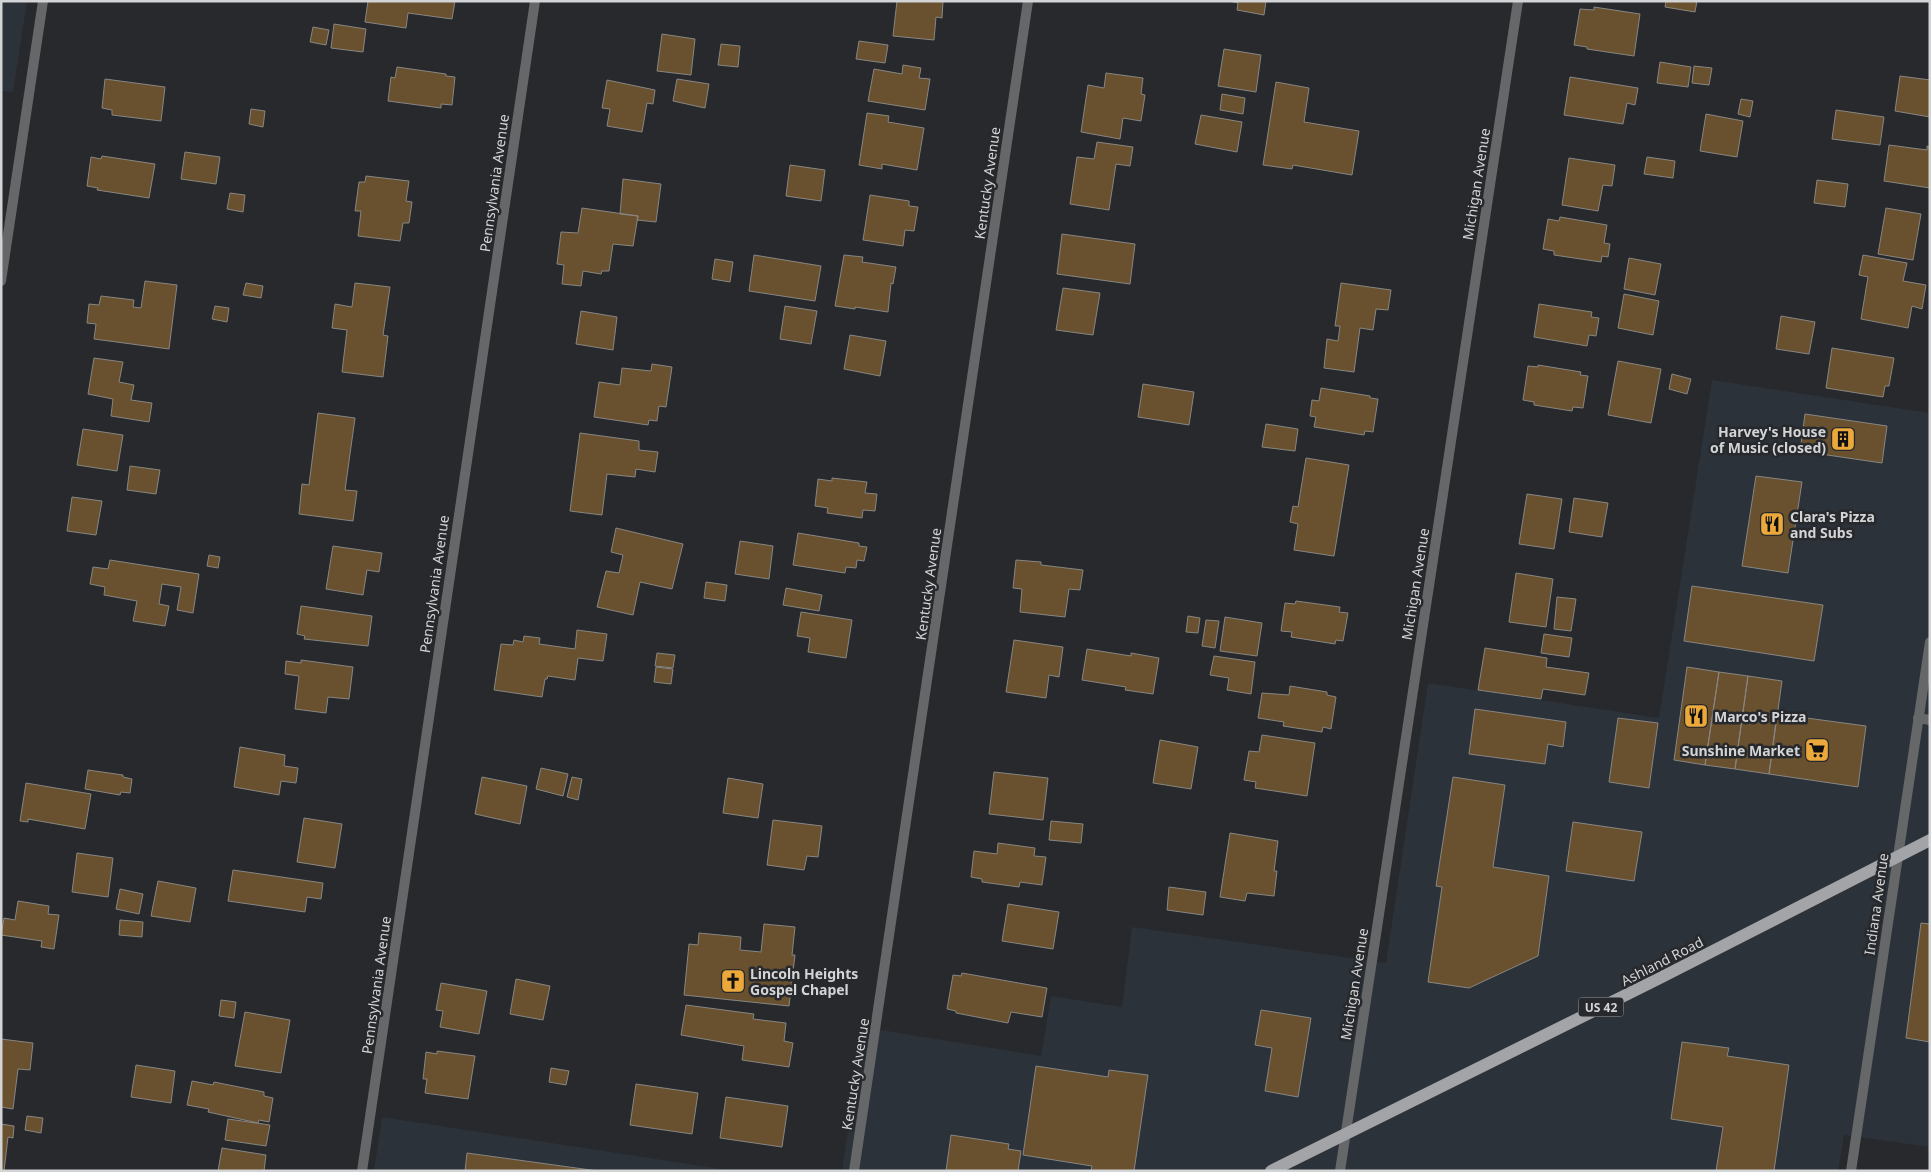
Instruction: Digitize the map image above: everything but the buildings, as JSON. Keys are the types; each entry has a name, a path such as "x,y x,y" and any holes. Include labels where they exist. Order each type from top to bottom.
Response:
{"main road":[{"name":"Ashland Road","path":"1270,1171 1658,980 1930,840"}],"street":[{"path":"1,282 4,242 43,1"},
{"name":"Pennsylvania Avenue","path":"362,1171 535,1"},
{"name":"Kentucky Avenue","path":"854,1171 1028,1"},
{"name":"Michigan Avenue","path":"1340,1171 1518,1"},
{"name":"Indiana Avenue","path":"1851,1171 1930,642"},
{"path":"1918,718 1930,720"}],"shaded area":[{"path":"1,1 27,1 13,92 1,91"},
{"path":"1712,380 1930,413 1930,1147 1844,1135 1838,1171 842,1171 863,1027 1041,1056 1051,996 1122,1007 1132,927 1386,963 1428,683 1659,718"},
{"path":"382,1117 734,1171 374,1171"}],"place":[{"name":"Harvey's House of Music (closed)","path":"1843,439"},
{"name":"Clara's Pizza and Subs","path":"1772,524"},
{"name":"Marco's Pizza","path":"1696,716"},
{"name":"Sunshine Market","path":"1817,750"},
{"name":"Lincoln Heights Gospel Chapel","path":"733,981"}]}
